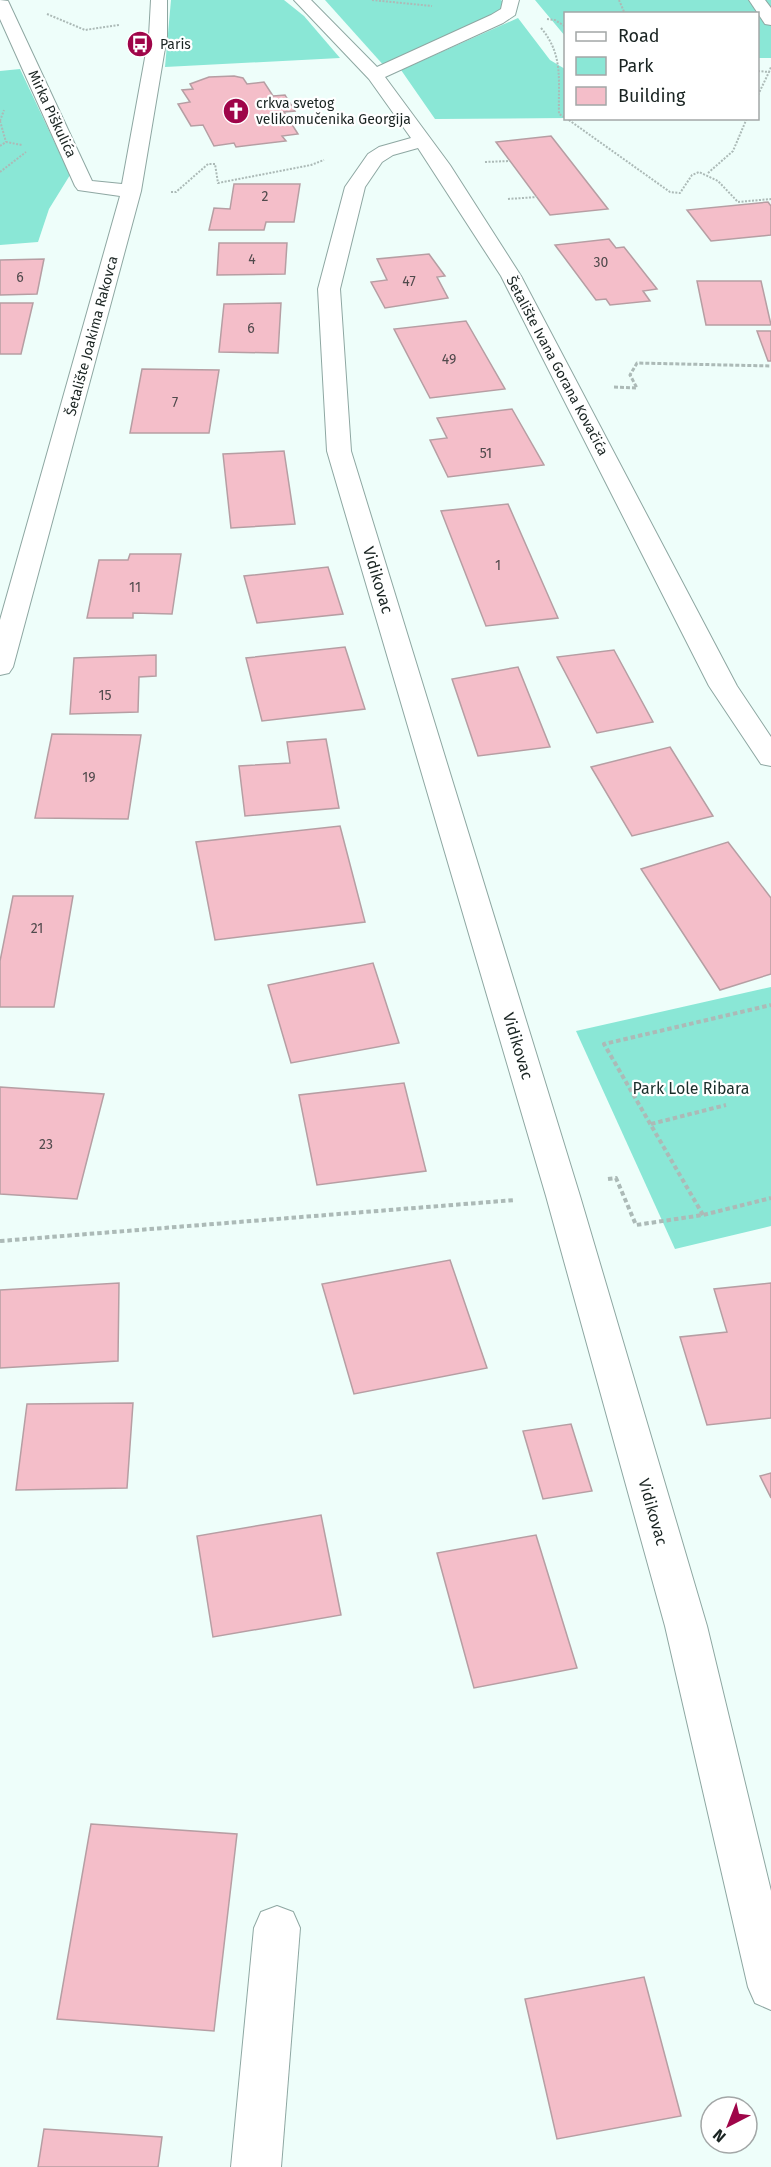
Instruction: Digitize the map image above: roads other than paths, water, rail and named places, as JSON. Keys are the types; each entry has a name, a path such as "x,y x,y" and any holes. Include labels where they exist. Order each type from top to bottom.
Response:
{"street":[{"name":"Šetalište Joakima Rakovca","path":"0,667 131,190 158,36 159,0"},
{"name":"Šetalište Ivana Gorana Kovačića","path":"302,0 375,75 423,140 511,276 723,686 771,758"},
{"path":"375,75 506,14 511,6 511,0"},
{"path":"757,0 771,20"},
{"name":"Mirka Piškulića","path":"0,1 85,186 131,190"},
{"name":"Vidikovac","path":"423,140 380,154 355,187 329,289 339,451 563,1196 686,1626 771,1987"},
{"path":"256,2167 277,1928"}],"place":[{"name":"Paris","path":"140,44"},
{"name":"crkva svetog velikomučenika Georgija","path":"236,111"}],"park label":[{"name":"Park Lole Ribara","path":"691,1088"}]}
